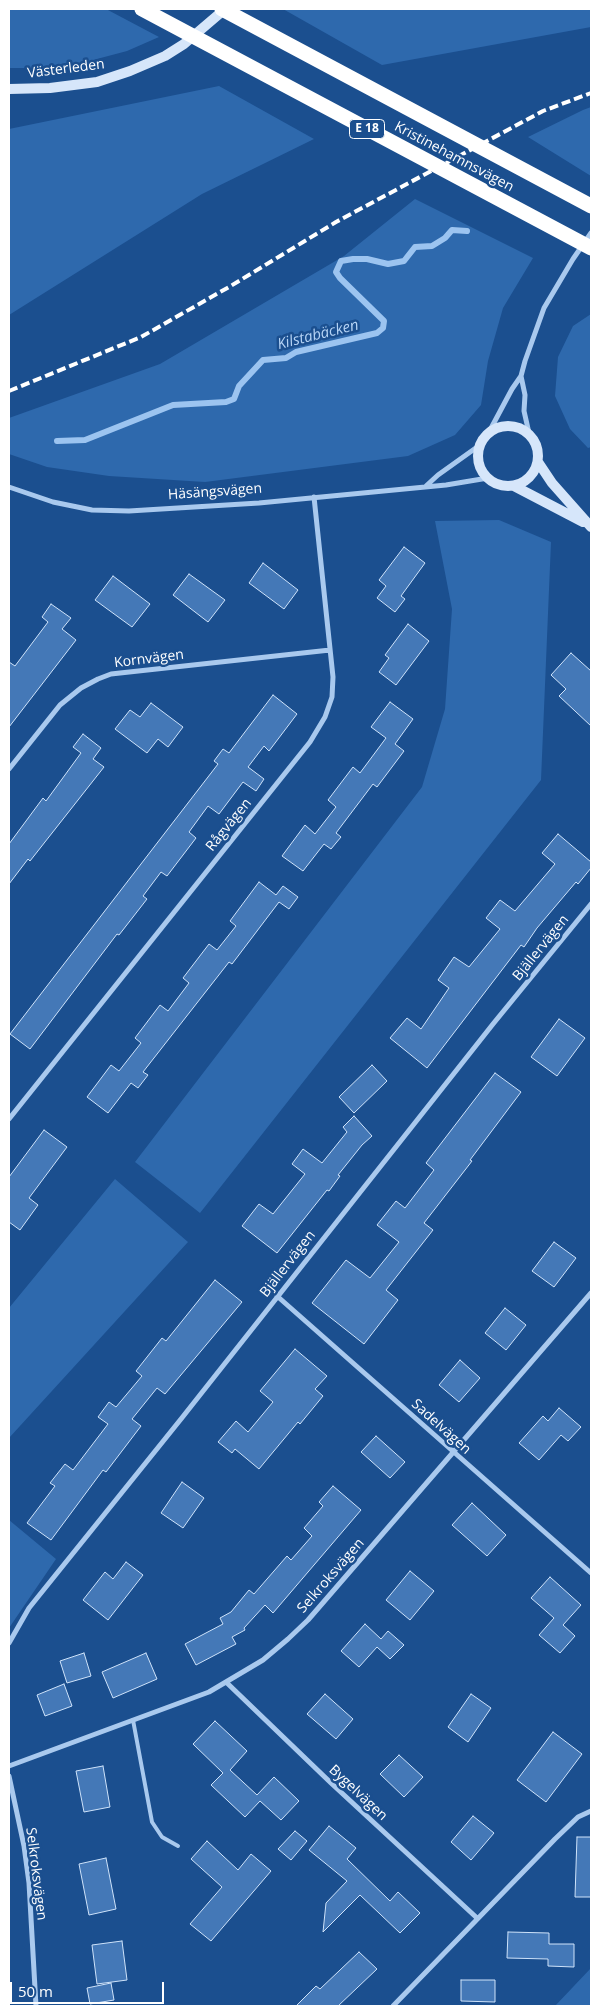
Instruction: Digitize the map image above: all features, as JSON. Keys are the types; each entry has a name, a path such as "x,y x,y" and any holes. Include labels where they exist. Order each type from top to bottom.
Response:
{"highway":[{"name":"Kristinehamnsvägen","path":"142,9 591,248"},
{"name":"Kristinehamnsvägen","path":"224,9 591,206"}],"street":[{"name":"Västerleden","path":"9,88 50,88 97,82 130,71 165,56 184,44 224,9"},
{"path":"480,445 479,463 482,472 500,485 514,486 532,475 538,462 537,446 529,433 524,411 521,376 524,361 544,308 591,233"},
{"path":"425,486 480,445 521,376"},
{"path":"489,432 505,426 513,426 529,433"},
{"path":"538,462 552,483 590,526"},
{"name":"Häsängsvägen","path":"9,488 53,502 82,508 129,512 314,498 488,478"},
{"path":"514,486 590,526"},
{"name":"Rågvägen","path":"9,1118 310,742 324,717 332,697 333,677 314,498"},
{"name":"Kornvägen","path":"9,769 60,705 81,688 111,674 330,650"},
{"name":"Bjällervägen","path":"9,1642 29,1608 493,1024 591,904"},
{"name":"Selkroksvägen","path":"9,1766 209,1692 263,1660 308,1620 591,1293"},
{"name":"Sadelvägen","path":"277,1296 591,1573"},
{"name":"Bygelvägen","path":"226,1682 331,1783 477,1918"},
{"name":"Selkroksvägen","path":"9,1776 24,1846 29,1883 36,2006"},
{"path":"392,2006 555,1839 578,1818 591,1811"}],"lane":[{"path":"133,1720 152,1822 162,1837 178,1846"}],"shaded area":[{"path":"9,9 106,9 159,37 127,51 63,68 9,68"},
{"path":"283,9 591,9 591,27 382,65"},
{"path":"219,86 314,139 202,194 9,315 9,129"},
{"path":"591,107 591,176 528,137 583,110"},
{"path":"415,199 533,258 503,308 488,361 481,405 455,435 408,456 205,482 109,476 47,467 9,454 9,418 160,364 344,256"},
{"path":"591,314 591,447 588,448 570,429 555,396 558,357 573,326"},
{"path":"499,520 551,542 541,780 200,1213 135,1162 422,787 445,709 452,609 435,521"},
{"path":"115,1179 188,1242 9,1438 9,1308"},
{"path":"9,1520 56,1559 9,1628"},
{"path":"591,1968 591,2006 555,2006"}],"building":[{"path":"404,547 425,563 401,596 405,599 395,612 377,598 386,586 379,580"},
{"path":"263,563 298,590 284,609 249,583"},
{"path":"189,574 225,600 208,622 173,595"},
{"path":"113,576 150,604 132,627 95,600"},
{"path":"51,604 71,618 62,629 76,640 9,727 9,662 15,666 48,622 42,617"},
{"path":"408,624 429,641 396,685 379,672 389,658 385,655"},
{"path":"571,653 591,671 591,726 559,696 566,689 551,675"},
{"path":"273,695 297,714 269,751 264,746 248,767 264,779 256,791 243,782 219,814 208,806 189,832 196,838 167,876 161,872 143,896 147,899 119,935 117,934 30,1049 10,1034 218,764 214,761 223,749 229,753"},
{"path":"390,702 413,719 395,744 404,751 377,787 373,784 336,833 341,837 331,849 324,844 303,871 282,856 305,825 315,834 336,807 328,800 353,767 360,773 386,738 371,727"},
{"path":"151,703 183,727 168,747 158,739 147,753 115,729 130,710 140,717"},
{"path":"83,734 101,748 93,759 104,767 30,861 28,859 9,884 9,844 43,798 46,801 81,753 73,747"},
{"path":"558,834 591,862 591,868 578,884 576,882 537,928 524,947 521,945 427,1068 390,1038 407,1018 421,1029 449,988 438,980 454,957 469,967 500,929 486,918 500,900 515,911 555,864 542,853"},
{"path":"259,882 276,895 283,886 298,897 289,909 279,902 232,964 229,962 143,1072 148,1075 138,1088 131,1083 108,1113 87,1097 111,1065 119,1071 141,1043 135,1038 160,1005 168,1011 189,983 183,978 209,944 217,950 236,926 230,921"},
{"path":"559,1019 585,1038 557,1076 531,1057"},
{"path":"372,1065 387,1081 354,1113 339,1097"},
{"path":"495,1073 521,1092 470,1160 472,1161 424,1223 433,1230 386,1290 398,1300 364,1344 312,1303 346,1260 370,1278 399,1242 377,1225 396,1201 405,1208 434,1170 426,1163"},
{"path":"354,1116 372,1136 362,1145 338,1175 340,1176 329,1191 327,1190 277,1253 242,1226 259,1204 273,1214 305,1174 292,1164 303,1149 322,1163 347,1132 343,1127"},
{"path":"44,1130 67,1147 29,1198 38,1205 20,1230 9,1222 9,1177"},
{"path":"554,1242 576,1258 554,1287 532,1271"},
{"path":"215,1280 242,1302 165,1394 157,1388 132,1419 141,1426 106,1472 103,1470 51,1540 27,1523 55,1486 50,1483 65,1464 73,1470 108,1424 98,1417 109,1402 116,1407 142,1376 136,1371 162,1338 166,1341"},
{"path":"505,1308 526,1325 506,1350 485,1333"},
{"path":"295,1349 327,1376 315,1389 323,1396 300,1424 298,1422 259,1469 235,1449 232,1453 218,1442 236,1421 248,1432 273,1402 260,1391"},
{"path":"460,1360 480,1378 459,1402 439,1385"},
{"path":"559,1408 581,1427 568,1441 561,1435 539,1460 519,1443 543,1416 548,1421"},
{"path":"376,1436 405,1462 390,1478 361,1452"},
{"path":"182,1482 204,1498 183,1528 161,1513"},
{"path":"333,1486 361,1510 273,1613 265,1605 244,1628 245,1630 232,1637 236,1644 196,1665 185,1644 223,1624 220,1618 231,1612 249,1590 254,1594 287,1556 291,1560 312,1536 304,1528 323,1506 319,1502"},
{"path":"472,1503 506,1535 487,1556 452,1525"},
{"path":"126,1562 143,1575 108,1620 83,1600 105,1572 113,1579"},
{"path":"410,1571 434,1591 410,1620 386,1600"},
{"path":"550,1577 581,1605 563,1625 575,1636 560,1653 539,1635 554,1618 531,1598"},
{"path":"365,1624 381,1639 388,1631 404,1645 390,1659 377,1647 359,1667 341,1651"},
{"path":"84,1653 91,1676 67,1683 60,1661"},
{"path":"146,1653 157,1679 113,1698 102,1672"},
{"path":"64,1684 72,1706 45,1716 37,1695"},
{"path":"325,1694 353,1719 336,1739 307,1714"},
{"path":"471,1694 491,1708 468,1742 448,1727"},
{"path":"215,1721 247,1751 230,1770 257,1795 274,1777 299,1801 281,1820 260,1801 245,1817 211,1785 223,1773 193,1744"},
{"path":"553,1732 582,1754 546,1802 517,1780"},
{"path":"399,1755 423,1777 404,1797 380,1774"},
{"path":"103,1766 110,1807 84,1812 76,1771"},
{"path":"473,1816 494,1833 471,1860 451,1842"},
{"path":"329,1826 356,1848 347,1859 390,1901 398,1892 420,1913 400,1933 360,1895 323,1932 326,1903 347,1881 309,1850"},
{"path":"295,1831 307,1841 291,1860 278,1849"},
{"path":"577,1837 591,1837 591,1897 575,1897"},
{"path":"207,1841 238,1870 251,1854 271,1871 211,1941 190,1924 222,1887 191,1859"},
{"path":"106,1858 116,1909 89,1915 79,1864"},
{"path":"508,1932 549,1933 549,1944 574,1944 574,1967 548,1966 548,1959 507,1958"},
{"path":"122,1941 127,1980 97,1984 92,1945"},
{"path":"359,1952 377,1969 338,2006 296,2006 316,1986 320,1989"},
{"path":"461,1980 495,1980 495,2002 461,2001"},
{"path":"111,1983 114,2000 90,2004 87,1988"}],"waterway":[{"name":"Kilstabäcken","path":"57,441 85,440 173,405 226,402 234,399 239,386 263,360 286,358 296,352 377,333 383,328 384,321 340,278 336,272 341,261 367,259 388,264 404,261 415,247 432,246 445,238 452,230 467,231"}],"railway":[{"path":"9,391 141,337 229,287 336,222 543,111 591,93"}]}
